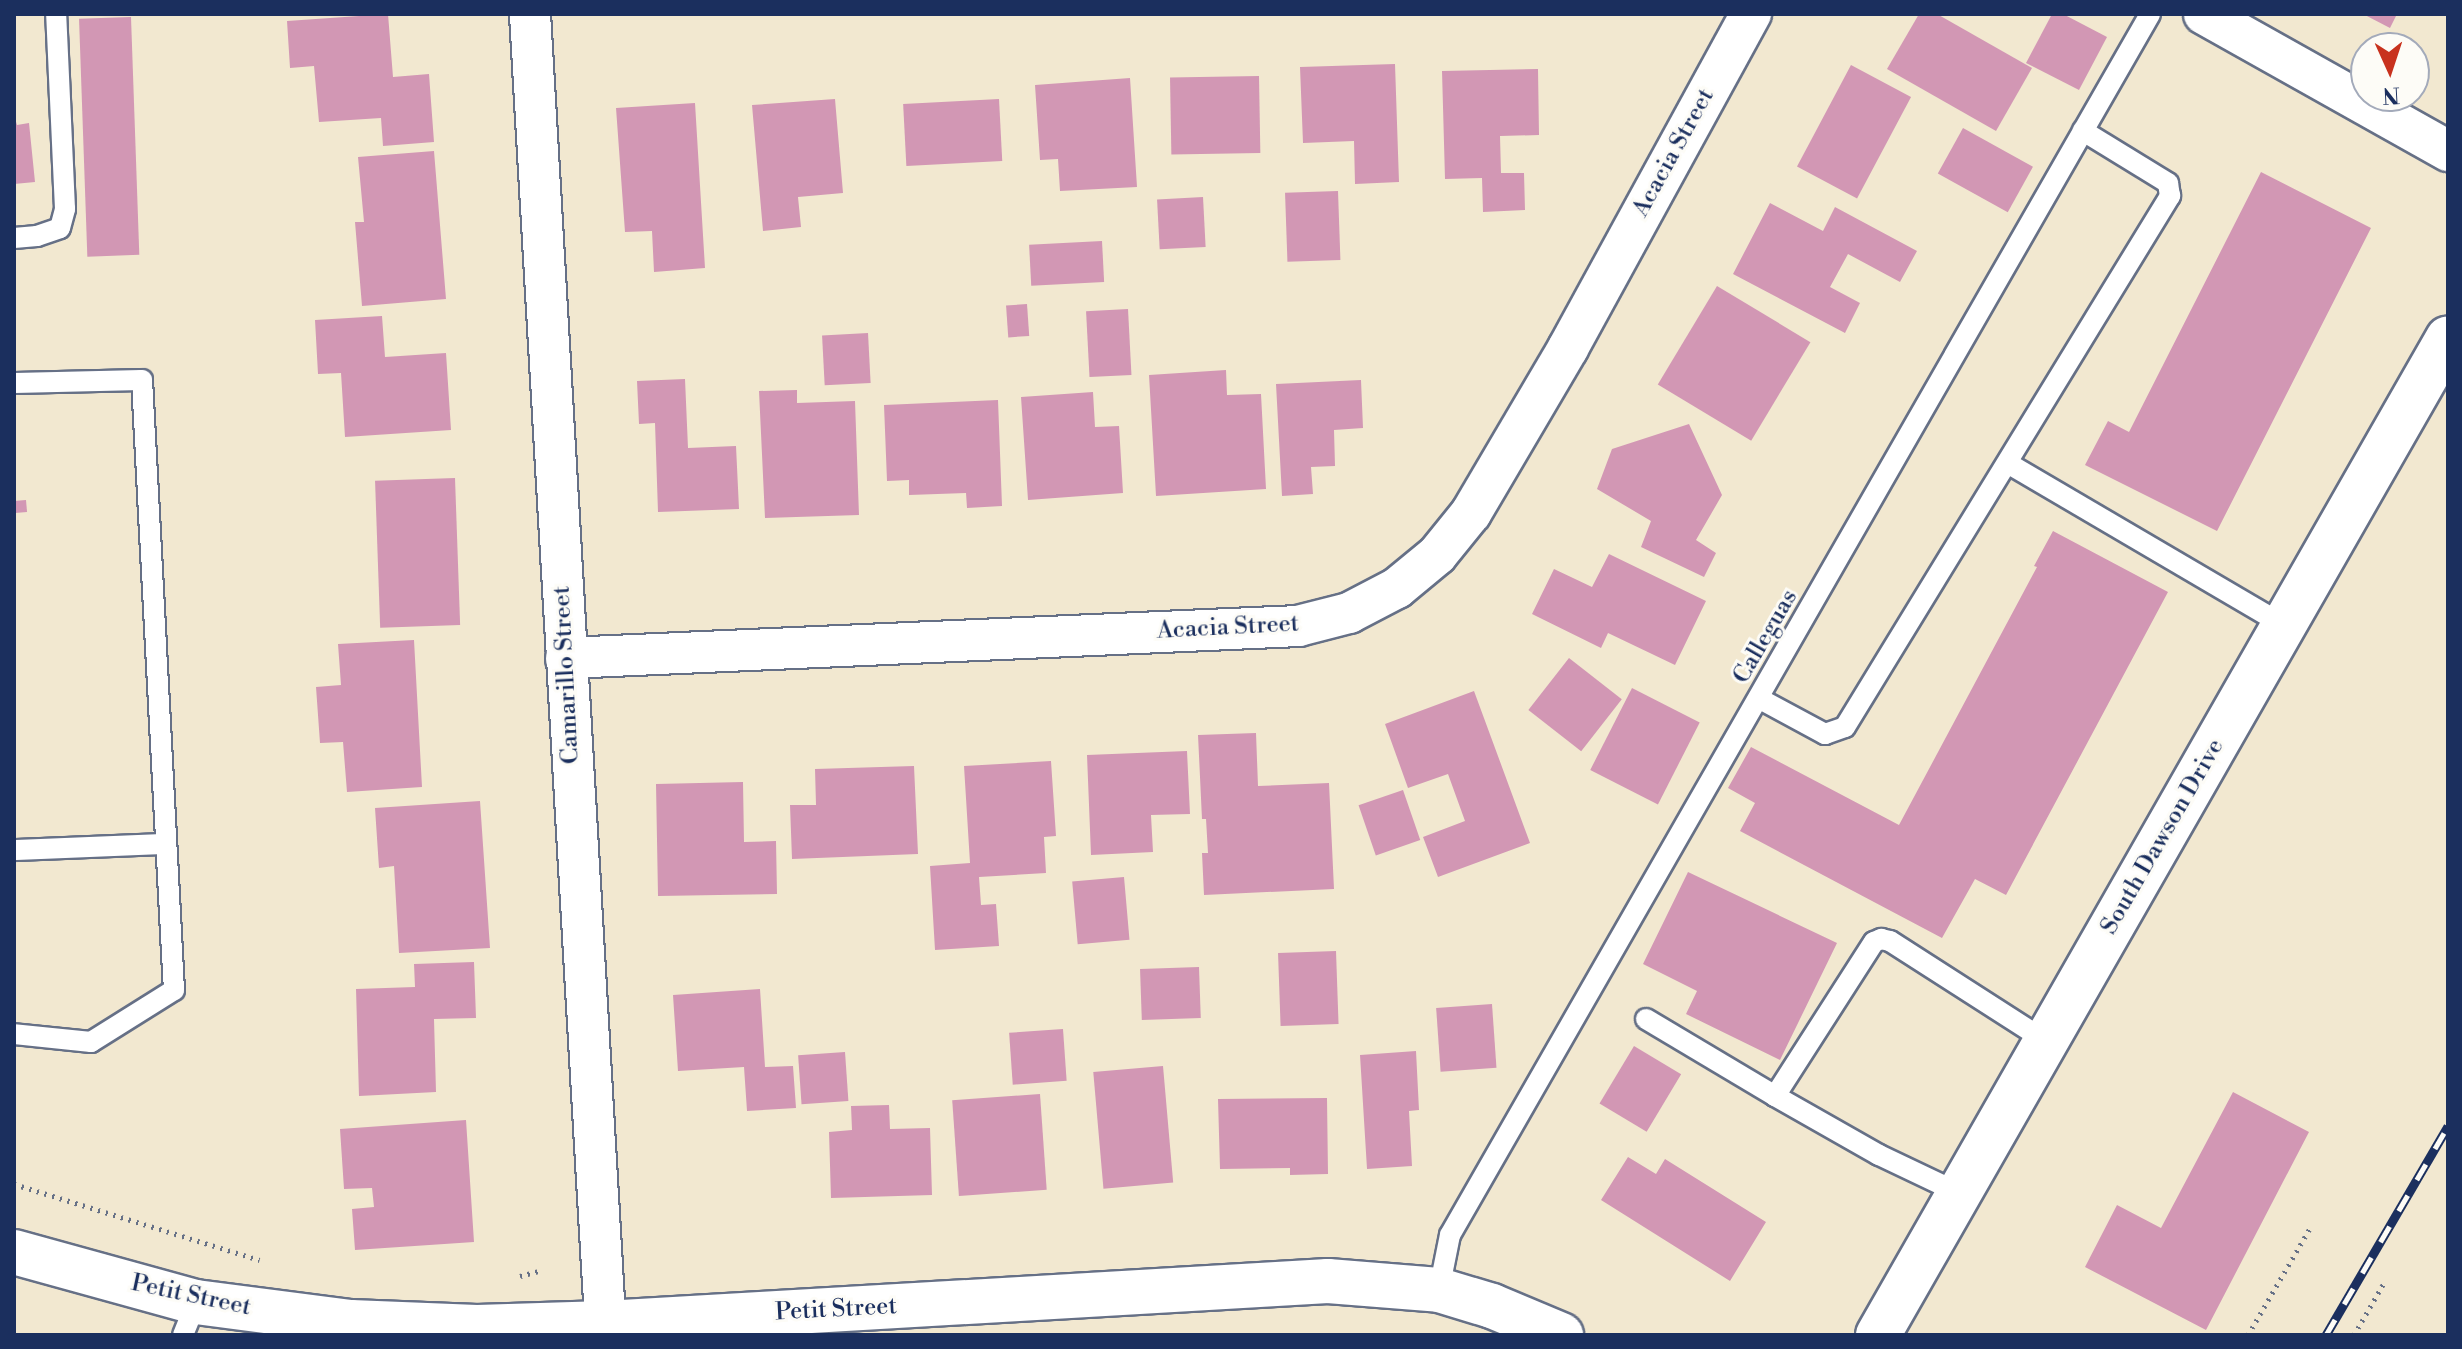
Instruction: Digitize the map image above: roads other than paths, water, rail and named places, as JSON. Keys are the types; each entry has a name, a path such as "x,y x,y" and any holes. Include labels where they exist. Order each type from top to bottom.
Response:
{"street":[{"name":"Camarillo Street","path":"530,14 606,1329"},
{"name":"Acacia Street","path":"566,658 1298,626 1349,613 1397,588 1437,555 1471,513 1568,348 1751,14"},
{"path":"2204,14 2448,151"},
{"name":"South Dawson Drive","path":"1878,1335 2448,338"},
{"name":"Petit Street","path":"14,1252 190,1318 606,1329 1328,1281 1439,1290 1492,1306 1561,1335"}],"lane":[{"path":"14,238 37,236 60,228 65,209 56,14"},
{"name":"Calleguas","path":"1439,1290 1450,1235 2150,14"},
{"path":"1760,699 1825,734 1845,727 2009,464 2170,196 2168,183 2083,131"},
{"path":"14,383 142,380 174,990 91,1042 14,1034"},
{"path":"2009,464 2283,625"},
{"path":"14,850 165,844"},
{"path":"1775,1096 1874,942 1881,939 1890,941 2046,1041"},
{"path":"1646,1019 1879,1155 1959,1193"}],"railway":[{"path":"2326,1335 2448,1126"}]}
